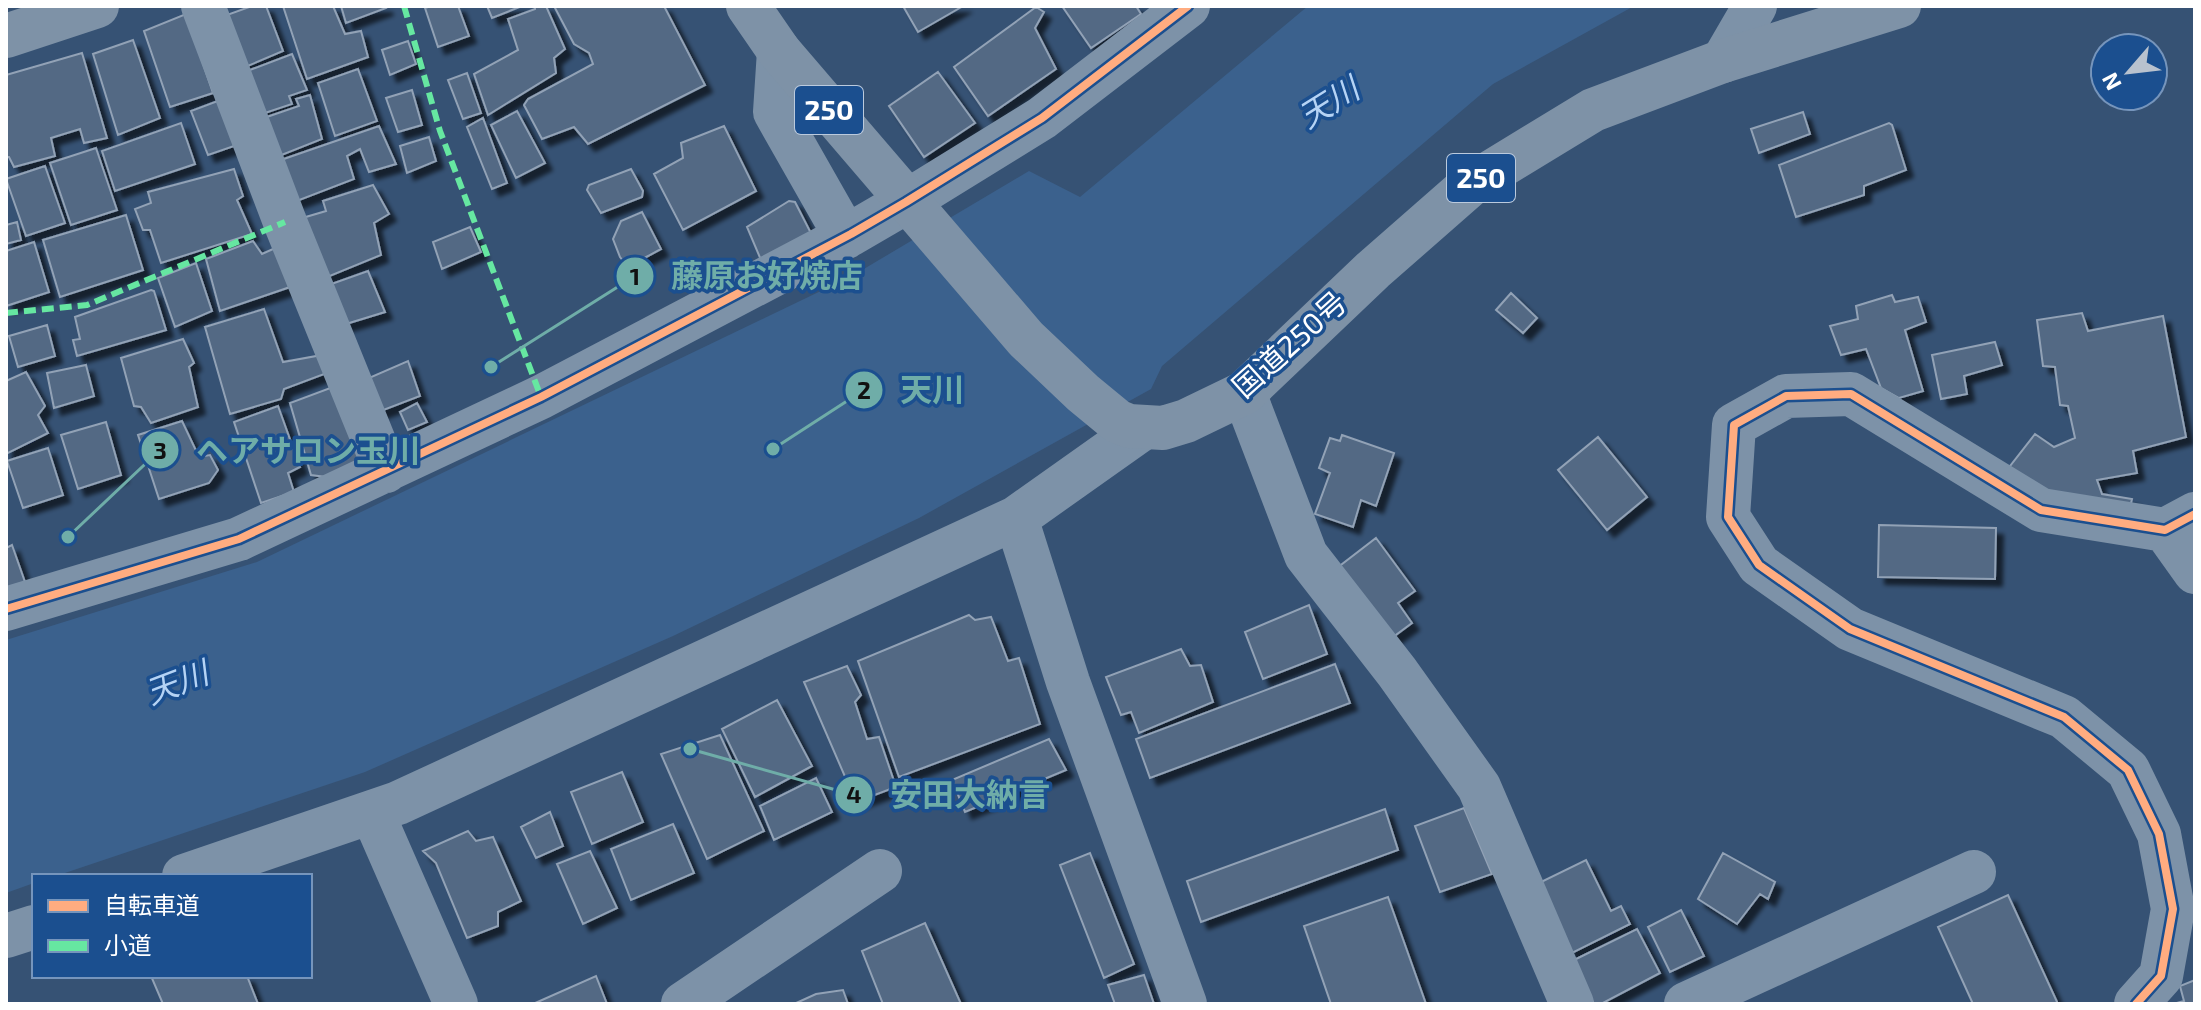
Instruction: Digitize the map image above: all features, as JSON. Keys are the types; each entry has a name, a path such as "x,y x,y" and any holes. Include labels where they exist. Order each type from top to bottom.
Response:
{"highway":[{"path":"6,36 97,6"},
{"name":"250","path":"748,6 779,51 1026,339 1083,393 1130,424"},
{"name":"国道250号","path":"1130,424 1163,428 1186,421 1244,393 1373,270 1470,185 1593,110 1723,61 1899,6"}],"street":[{"path":"203,6 285,222 386,471"},
{"path":"6,609 239,539 541,397 910,206 1042,118 1188,6"},
{"path":"1723,61 1755,6"},
{"path":"779,51 775,112 846,237"},
{"path":"1244,393 1306,555 1397,672 1479,787 1572,1004"},
{"path":"2136,1004 2161,976 2173,909 2159,834 2128,770 2064,717 1850,629 1759,565 1728,517 1734,425 1786,396 1851,394 2041,510 2180,522 2195,572"},
{"path":"190,874 398,803 1016,518 1130,424"},
{"path":"1016,518 1068,682 1185,1004"},
{"path":"372,812 456,1004"},
{"path":"683,1004 880,871"},
{"path":"1686,1004 1974,872"},
{"path":"6,936 32,928"}],"water":[{"path":"1308,6 1634,6 1493,84 1162,366 1151,389 919,518 673,636 365,772 62,874 32,874 32,884 6,893 6,640 257,562 852,276 1029,171 1080,197"}],"building":[{"path":"252,6 266,6 283,51 243,68 224,16"},
{"path":"283,6 333,6 345,34 361,31 368,57 307,79"},
{"path":"341,6 385,6 386,8 346,23"},
{"path":"458,6 469,36 438,47 425,8"},
{"path":"487,6 522,6 492,18"},
{"path":"535,6 546,6 565,49 554,58 556,73 488,115 474,74 518,50 508,19 535,9"},
{"path":"554,6 664,6 705,85 588,144 574,127 542,139 524,105 528,99 593,64 589,53 574,44"},
{"path":"903,6 963,6 918,32"},
{"path":"1062,6 1136,6 1141,14 1091,48"},
{"path":"1036,7 1044,12 1035,28 1056,69 988,116 954,67"},
{"path":"186,14 213,93 170,107 144,31"},
{"path":"133,40 160,118 118,135 93,54"},
{"path":"408,41 416,64 390,75 382,50"},
{"path":"82,53 107,138 84,143 80,129 51,138 55,156 14,167 6,157 6,75"},
{"path":"292,54 307,90 289,96 292,104 259,115 242,73"},
{"path":"358,69 377,121 335,136 318,83"},
{"path":"938,72 975,123 924,157 889,106"},
{"path":"467,73 481,113 463,119 448,80"},
{"path":"412,90 422,125 398,132 386,98"},
{"path":"310,95 322,139 274,158 261,119 299,106 296,99"},
{"path":"223,99 240,144 208,155 191,111"},
{"path":"517,111 545,163 516,178 491,125"},
{"path":"1803,112 1810,134 1759,153 1751,129"},
{"path":"483,118 507,183 492,189 467,127"},
{"path":"181,123 195,164 115,191 102,151"},
{"path":"1889,123 1906,170 1864,186 1864,195 1796,217 1779,165"},
{"path":"379,126 396,164 369,172 360,149 347,156 354,179 289,204 278,161"},
{"path":"724,126 756,191 683,230 654,174 683,158 681,143"},
{"path":"429,137 436,161 407,173 400,146"},
{"path":"96,148 117,210 71,225 50,163"},
{"path":"45,166 65,223 26,236 6,179"},
{"path":"234,169 243,196 237,200 252,234 161,263 150,230 143,230 135,209 151,203 148,192"},
{"path":"631,169 643,191 642,197 601,213 587,190 589,185"},
{"path":"373,185 389,214 374,223 381,255 320,280 299,219 326,211 323,201"},
{"path":"789,201 795,202 817,245 761,260 747,227"},
{"path":"642,212 661,249 628,267 613,239 621,221"},
{"path":"126,215 143,270 60,297 43,240"},
{"path":"17,222 21,240 6,244 6,225"},
{"path":"470,227 481,252 442,269 433,242"},
{"path":"253,241 262,254 282,245 293,286 220,311 206,259"},
{"path":"34,242 49,292 6,306 6,251"},
{"path":"196,263 212,311 175,327 158,278"},
{"path":"368,271 385,312 333,328 320,288"},
{"path":"154,291 166,330 77,356 73,340 80,339 75,317"},
{"path":"1511,293 1537,318 1523,333 1496,310"},
{"path":"1892,295 1895,302 1918,297 1926,322 1905,330 1923,391 1899,398 1881,388 1866,349 1841,355 1830,326 1858,319 1856,306"},
{"path":"264,309 283,362 322,355 327,373 284,389 281,399 230,414 205,327"},
{"path":"2082,313 2088,331 2163,316 2186,437 2133,451 2137,473 2097,480 2102,494 2132,499 2129,512 2059,499 2007,470 2035,434 2054,447 2075,438 2068,406 2060,405 2055,367 2043,366 2037,320"},
{"path":"47,325 55,356 18,367 9,336"},
{"path":"183,339 194,363 189,367 198,407 151,423 141,407 134,406 121,358"},
{"path":"1995,342 2002,365 1964,376 1967,394 1941,399 1932,355"},
{"path":"408,361 420,396 373,414 362,381"},
{"path":"86,365 94,396 54,408 47,373"},
{"path":"26,372 45,406 38,415 48,433 6,454 6,381"},
{"path":"333,387 364,458 326,477 311,475 290,403"},
{"path":"417,403 427,422 408,430 400,412"},
{"path":"278,406 300,467 288,473 294,492 261,503 234,422"},
{"path":"182,421 199,457 210,455 218,470 209,483 159,499 138,435"},
{"path":"106,422 121,475 78,489 61,435"},
{"path":"1342,435 1394,453 1376,506 1361,500 1353,527 1315,514 1330,473 1319,468 1330,438 1340,441"},
{"path":"1598,437 1647,497 1607,530 1558,470"},
{"path":"48,448 63,495 23,508 7,461"},
{"path":"1879,525 1996,528 1995,579 1878,577"},
{"path":"1376,538 1415,591 1398,603 1412,623 1389,640 1337,568"},
{"path":"12,545 25,582 6,588 6,548"},
{"path":"1309,605 1327,654 1263,679 1245,632"},
{"path":"969,615 975,620 991,617 1008,661 1019,658 1040,724 899,777 858,661"},
{"path":"1181,649 1190,666 1201,665 1213,702 1139,733 1131,712 1121,715 1106,677"},
{"path":"1335,664 1350,703 1150,778 1136,739"},
{"path":"847,666 861,695 855,702 867,739 879,737 896,787 856,802 804,682"},
{"path":"777,700 812,766 755,797 722,729"},
{"path":"720,735 764,831 707,859 661,754"},
{"path":"1049,739 1066,770 965,812 952,780"},
{"path":"622,772 643,822 592,844 571,792"},
{"path":"816,778 832,812 774,840 760,806"},
{"path":"1464,808 1492,874 1440,892 1415,826"},
{"path":"1385,809 1398,850 1201,922 1187,881"},
{"path":"550,812 563,846 536,858 521,827"},
{"path":"673,824 694,873 631,900 611,849"},
{"path":"468,831 476,841 493,837 521,901 498,912 498,926 467,938 436,863 423,851"},
{"path":"590,851 617,908 583,924 557,864"},
{"path":"1090,853 1134,964 1104,978 1060,865"},
{"path":"1723,853 1775,882 1768,899 1760,894 1737,924 1698,899"},
{"path":"1586,860 1611,911 1621,906 1630,924 1570,954 1539,883"},
{"path":"2008,895 2058,1004 1973,1004 1938,927"},
{"path":"1388,897 1426,1004 1331,1004 1304,926"},
{"path":"1681,910 1704,956 1670,972 1648,927"},
{"path":"925,923 961,1004 883,1004 862,951"},
{"path":"1637,929 1660,973 1601,1004 1594,1004 1572,961"},
{"path":"1144,975 1154,1004 1115,1004 1108,985"},
{"path":"596,976 607,1004 533,1004"},
{"path":"152,978 248,978 258,1004 163,1004"},
{"path":"2195,980 2195,1004 2173,1004 2184,1001 2180,986"},
{"path":"843,990 848,1004 794,1004 816,994"}],"marked path":[{"path":"404,6 440,131 541,397"},
{"path":"6,313 87,305 285,222"}],"cycle path":[{"path":"6,609 239,539 541,397 906,202 1042,118 1188,6"},
{"path":"2136,1004 2161,976 2173,909 2159,834 2128,770 2064,717 1850,629 1759,565 1728,517 1734,425 1786,396 1851,394 2041,510 2165,530 2195,514"}],"place":[{"name":"藤原お好焼店","path":"491,367"},
{"name":"天川","path":"773,449"},
{"name":"ヘアサロン玉川","path":"68,537"},
{"name":"安田大納言","path":"690,749"}]}
